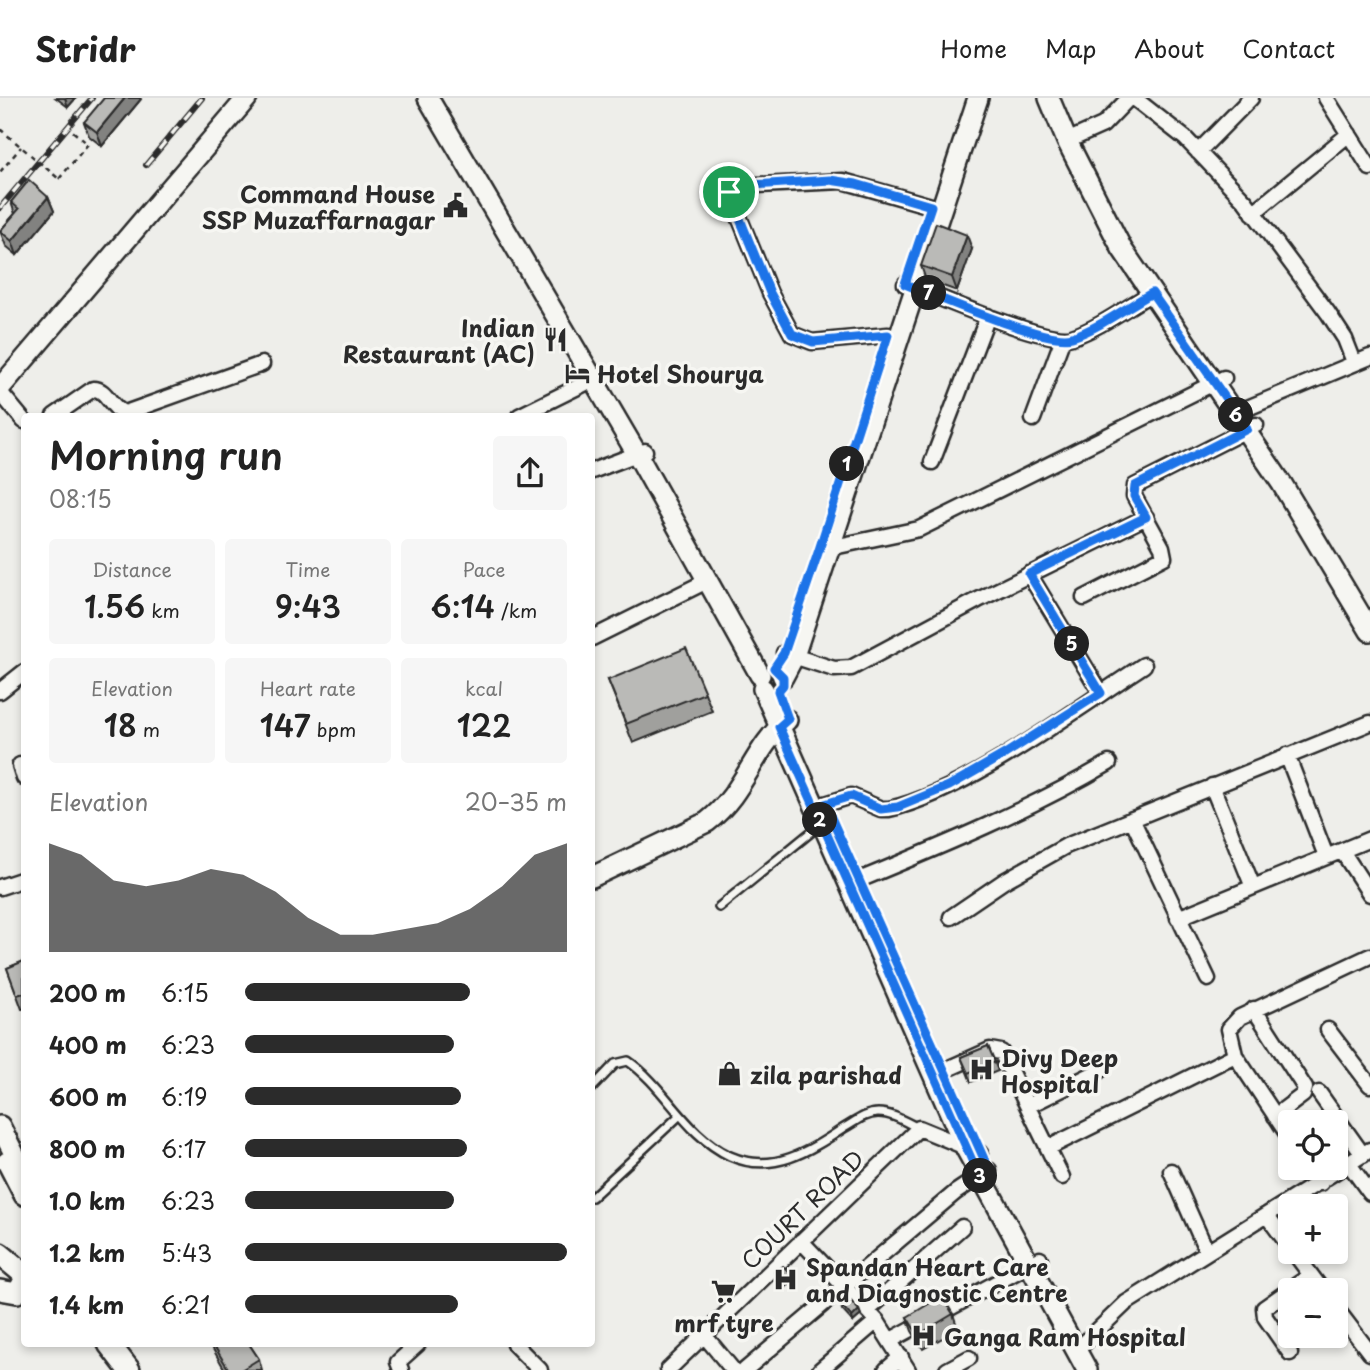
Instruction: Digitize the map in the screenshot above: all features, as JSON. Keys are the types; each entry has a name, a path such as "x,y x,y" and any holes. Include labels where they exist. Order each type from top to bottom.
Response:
{"main road":[{"path":"0,1255 18,1286"},
{"path":"111,1347 124,1368"}],"street":[{"path":"21,417 0,390 247,98"},
{"path":"428,98 598,377"},
{"path":"442,98 642,453 776,672 784,723 821,824 939,1072"},
{"path":"824,549 888,335 909,286 931,206 967,98"},
{"path":"776,672 824,549 909,286 978,98"},
{"path":"1049,98 1131,244 1219,380"},
{"path":"1060,98 1072,139 1122,249 1152,293 1250,421 1324,529 1370,609"},
{"path":"1072,139 1110,119 1129,98"},
{"path":"1134,98 1198,152 1253,213 1328,313 1345,339 1354,362"},
{"path":"1198,152 1251,98"},
{"path":"1326,98 1370,168"},
{"path":"1253,213 1349,134"},
{"path":"888,335 813,342 792,334 770,293 729,192 737,186 843,181 931,206"},
{"path":"909,286 988,316 1063,338 1082,332 1152,293"},
{"path":"932,462 988,316"},
{"path":"1033,419 1063,338"},
{"path":"1084,598 1164,556 1134,496 1135,486 1354,362 1370,357"},
{"path":"58,413 98,388 118,411 125,413 262,364"},
{"path":"525,413 598,377"},
{"path":"824,549 919,529 1219,380"},
{"path":"1250,421 1370,631"},
{"path":"595,470 642,453"},
{"path":"642,453 707,581 776,672"},
{"path":"776,672 851,668 1029,574 1146,517"},
{"path":"1029,574 1101,693"},
{"path":"595,637 707,581"},
{"path":"825,804 851,796 881,809 898,807 949,786 1005,754 1144,665"},
{"path":"0,691 21,674"},
{"path":"784,723 859,880 979,1162 1081,1347 1101,1370"},
{"path":"595,876 707,822 721,811 741,787 764,744 784,723"},
{"path":"951,917 1040,859 1370,723"},
{"path":"1287,755 1326,856"},
{"path":"859,880 986,827 1058,793 1109,763"},
{"path":"1212,786 1253,887"},
{"path":"1132,819 1209,979"},
{"path":"1178,918 1370,839"},
{"path":"1342,851 1370,894"},
{"path":"0,887 21,880"},
{"path":"1278,1120 1235,1055 1230,1030 1240,1017 1254,1009 1370,956"},
{"path":"1254,1009 1305,1088 1303,1095 1275,1116"},
{"path":"1328,1030 1369,1080"},
{"path":"939,1072 990,1050 1001,1052 1062,1177"},
{"path":"1048,1149 1235,1055"},
{"path":"1028,1106 1099,1071"},
{"path":"1081,1347 1126,1304 1268,1217 1366,1152 1319,1093"},
{"path":"0,1126 21,1167"},
{"path":"919,1128 979,1162"},
{"name":"COURT ROAD","path":"668,1370 919,1128"},
{"path":"0,1149 21,1189"},
{"path":"745,1370 846,1285 979,1162"},
{"path":"1349,1164 1370,1193"},
{"path":"1171,1171 1207,1252"},
{"path":"1268,1217 1278,1231"},
{"path":"820,1370 962,1227"},
{"path":"801,1241 846,1285 891,1340 904,1364 887,1370"},
{"path":"891,1340 1035,1262"},
{"path":"1303,1264 1313,1278"},
{"path":"1290,1353 1265,1317 1264,1308 1311,1275"},
{"path":"1348,1324 1370,1353"},
{"path":"704,1335 733,1370"},
{"path":"401,1370 398,1362 415,1347"},
{"path":"517,1347 540,1370"},
{"path":"1081,1347 1087,1370"},
{"path":"947,1370 969,1358"}],"lane":[{"path":"719,907 821,824"},
{"path":"595,1085 615,1064 628,1061 678,1116 710,1144 731,1156 753,1162 779,1162 796,1157 863,1117 876,1113 890,1115 919,1128"},
{"path":"595,1194 678,1116"}],"path":[{"path":"0,129 60,179 88,144 70,129"},
{"path":"0,173 21,147"}],"building":[{"path":"104,98 125,98 97,132 84,122"},
{"path":"29,180 48,197 12,241 0,231 19,209 11,202"},
{"path":"936,223 967,235 952,277 921,266"},
{"path":"686,648 705,693 626,724 608,680"},
{"path":"21,962 21,994 17,995 7,968"},
{"path":"988,1046 995,1062 968,1073 961,1057"},
{"path":"783,1266 792,1275 784,1282 775,1273"},
{"path":"942,1296 953,1314 918,1335 907,1317"},
{"path":"848,1298 859,1310 852,1317 841,1305"},
{"path":"215,1347 251,1347 259,1359 241,1370 229,1370"}],"railway":[{"path":"0,208 92,98"},
{"path":"146,165 202,98"}],"place":[{"name":"Command House SSP Muzaffarnagar","path":"455,206"},
{"name":"Indian Restaurant (AC)","path":"555,340"},
{"name":"Hotel Shourya","path":"577,373"},
{"name":"Divy Deep Hospital","path":"981,1070"},
{"name":"zila parishad","path":"730,1074"},
{"name":"Spandan Heart Care and Diagnostic Centre","path":"786,1279"},
{"name":"mrf tyre","path":"724,1292"},
{"name":"Ganga Ram Hospital","path":"924,1336"}],"route":[{"path":"830,180 856,184 931,206 905,284 988,316 1054,336 1071,337 1152,293 1247,429 1135,486 1134,496 1146,517 1029,574 1101,693 949,786 898,807 881,809 859,797 851,796 825,804 989,1170 979,1176 779,727 788,719 778,691 783,685 783,677 774,668 784,653 888,335 813,342 792,334 770,293 729,192 737,186 830,180"}]}
